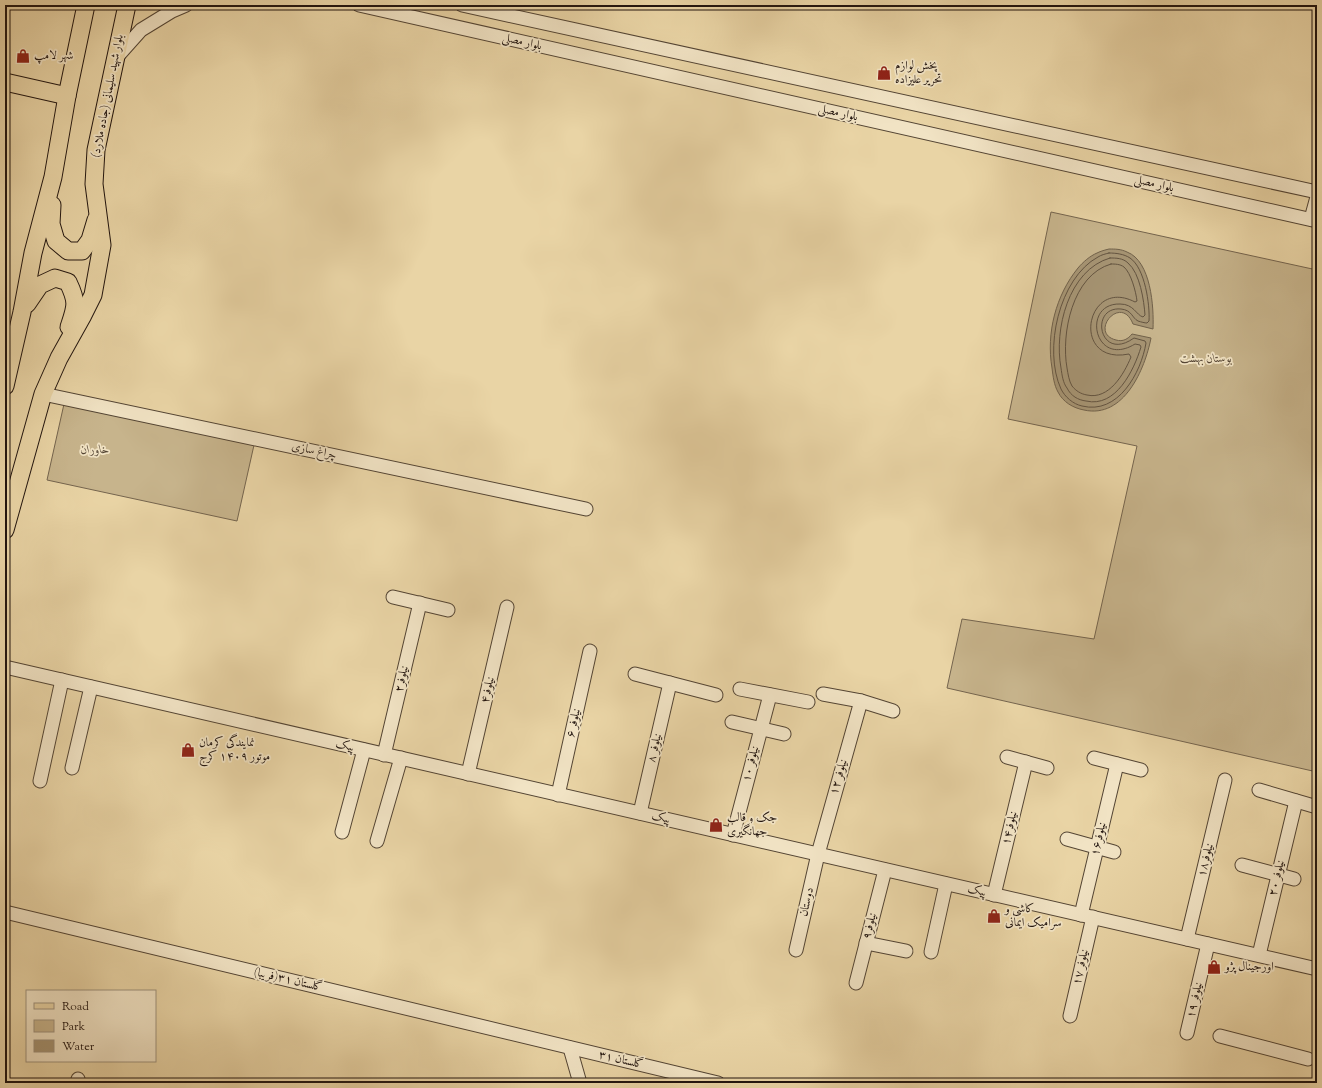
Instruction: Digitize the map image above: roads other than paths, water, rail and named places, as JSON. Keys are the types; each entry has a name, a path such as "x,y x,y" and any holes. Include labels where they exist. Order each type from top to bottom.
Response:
{"main road":[{"path":"22,312 34,253 53,177 67,96 86,5"},
{"name":"بلوار شهید سلیمانی (جاده ملارد)","path":"5,530 43,394 59,358 93,295 102,245 94,184 96,150 114,60 127,5"},
{"path":"5,82 67,96"},
{"path":"53,177 51,224 56,241 68,251 82,251 90,240 98,212"},
{"path":"5,386 11,336 22,312 40,285 55,278 68,282 74,294 76,308 59,358"}],"street":[{"path":"114,60 141,30 172,11 186,5"},
{"name":"بلوار مصلی","path":"359,5 1314,220"},
{"name":"بلوار مصلی","path":"462,5 1317,192"},
{"path":"1314,220 1317,197"},
{"name":"چراغ سازی","path":"43,394 586,509"},
{"path":"393,597 448,610"},
{"name":"نیلوفر۲","path":"384,754 420,603"},
{"name":"نیلوفر۴","path":"468,774 507,607"},
{"name":"نیلوفر ۶","path":"558,794 590,651"},
{"name":"پیک","path":"5,668 1317,969"},
{"path":"635,674 716,694"},
{"path":"40,781 62,680"},
{"name":"نیلوفر ۸","path":"640,813 670,683"},
{"path":"72,768 91,687"},
{"path":"740,689 808,702"},
{"name":"نیلوفر ۱۰","path":"733,835 770,694"},
{"path":"823,694 861,701 893,711"},
{"name":"نیلوفر ۱۲","path":"818,854 861,701"},
{"path":"732,722 784,734"},
{"path":"342,832 364,750"},
{"path":"1007,757 1047,768"},
{"path":"377,841 401,758"},
{"path":"1094,758 1141,770"},
{"name":"نیلوفر۱۴","path":"994,895 1026,762"},
{"name":"نیلوفر۱۶","path":"1087,916 1098,848 1117,764"},
{"name":"نیلوفر۱۸","path":"1187,939 1225,780"},
{"path":"1259,790 1317,807"},
{"name":"نیلوفر ۲۰","path":"1259,956 1296,801"},
{"path":"1067,838 1114,852"},
{"name":"دوستان","path":"796,950 818,854"},
{"path":"1242,865 1294,879"},
{"name":"نیلوفر۹","path":"856,983 885,870"},
{"path":"931,952 946,884"},
{"name":"گلستان ۳۱(فریبا)","path":"5,912 570,1048"},
{"name":"نیلوفر ۱۷","path":"1070,1016 1087,916"},
{"path":"866,943 906,951"},
{"name":"نیلوفر ۱۹","path":"1188,1033 1208,944"},
{"path":"1220,1036 1308,1059"},
{"path":"570,1048 580,1083"},
{"name":"گلستان ۳۱","path":"570,1048 718,1083"}],"water":[{"path":"1109,249 1127,252 1135,257 1141,265 1146,275 1152,297 1153,329 1133,324 1128,316 1121,312 1110,318 1106,324 1105,330 1108,336 1119,341 1125,340 1132,334 1151,338 1148,350 1138,377 1121,399 1110,407 1098,411 1084,410 1072,406 1060,396 1053,377 1050,341 1054,315 1064,290 1078,268 1087,259 1098,252"}],"place":[{"name":"شهر لامپ","path":"23,56"},
{"name":"پخش لوازم تحریر علیزاده","path":"884,73"},
{"name":"نمایندگی کرمان موتور ۱۴۰۹ کرج","path":"188,750"},
{"name":"جک و قالب جهانگیری","path":"716,825"},
{"name":"کاشی و سرامیک ایمانی","path":"994,916"},
{"name":"اورجینال پژو","path":"1214,967"}],"park label":[{"name":"بوستان بهشت","path":"1206,359"},
{"name":"خاوران","path":"95,450"}]}
